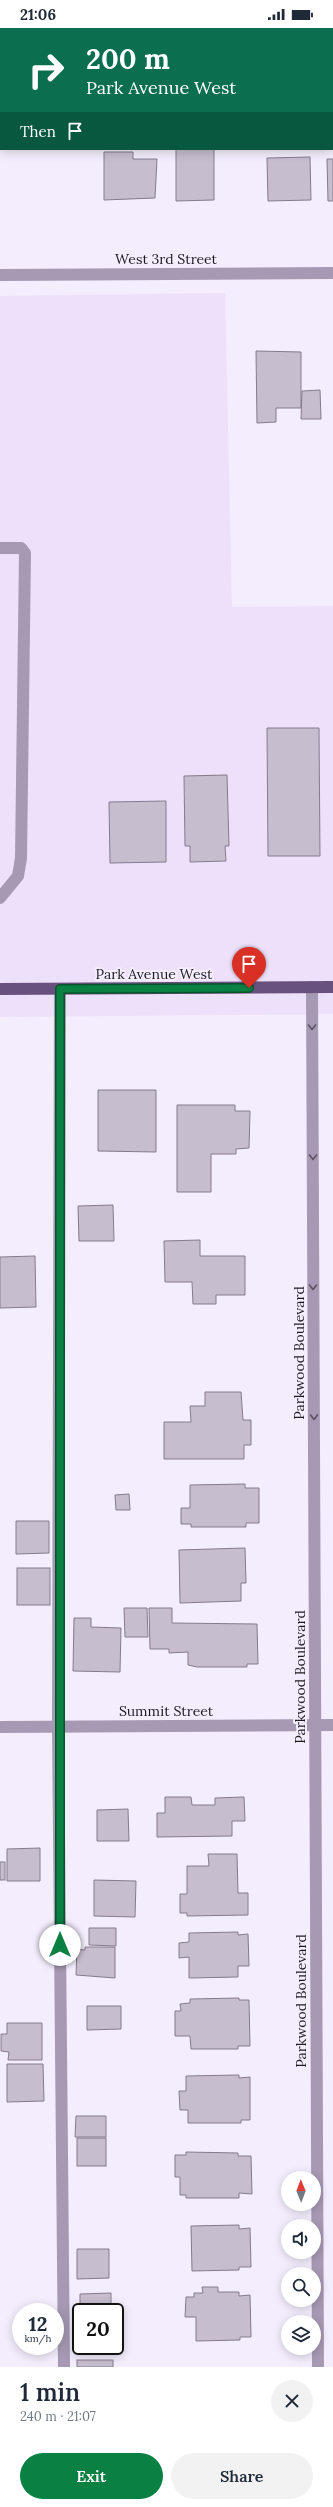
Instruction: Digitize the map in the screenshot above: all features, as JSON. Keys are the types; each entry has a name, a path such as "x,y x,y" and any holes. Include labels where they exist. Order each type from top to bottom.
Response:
{"main road":[{"name":"Park Avenue West","path":"0,989 333,987"}],"street":[{"name":"West 3rd Street","path":"0,275 333,273"},
{"path":"0,548 21,548 25,554 21,858 18,876 0,898"},
{"name":"Parkwood Boulevard","path":"312,988 318,2367"},
{"path":"60,989 58,1727 64,2367"},
{"name":"Summit Street","path":"0,1727 333,1725"}],"shaded area":[{"path":"225,293 232,607 333,606 333,1014 0,1017 0,296"}],"building":[{"path":"176,150 214,150 214,200 176,201"},
{"path":"104,152 133,152 133,159 157,159 155,198 104,200"},
{"path":"310,157 311,200 268,201 267,158"},
{"path":"327,159 333,159 333,201 328,201"},
{"path":"256,351 301,352 301,408 276,408 276,422 257,423"},
{"path":"320,390 321,419 301,419 302,391"},
{"path":"267,728 319,728 320,856 268,856"},
{"path":"227,775 229,846 225,846 226,861 190,862 190,846 185,846 184,776"},
{"path":"166,801 166,862 110,863 109,802"},
{"path":"98,1090 156,1090 156,1152 98,1151"},
{"path":"177,1105 235,1105 235,1111 250,1111 249,1148 236,1149 236,1154 211,1154 211,1192 177,1192"},
{"path":"113,1205 114,1241 79,1241 78,1206"},
{"path":"200,1240 200,1256 245,1256 245,1295 216,1295 216,1304 193,1304 192,1282 165,1282 164,1241"},
{"path":"35,1256 36,1307 0,1308 0,1257"},
{"path":"205,1392 241,1392 243,1420 251,1420 251,1445 244,1445 244,1459 164,1459 164,1422 191,1422 190,1406 205,1406"},
{"path":"245,1484 245,1488 259,1488 259,1523 246,1523 246,1527 191,1527 191,1524 181,1524 181,1508 190,1508 190,1485"},
{"path":"129,1494 130,1510 116,1510 115,1495"},
{"path":"16,1521 49,1521 49,1553 16,1554"},
{"path":"245,1548 246,1583 241,1583 241,1601 180,1603 179,1550"},
{"path":"17,1568 50,1568 50,1605 17,1605"},
{"path":"124,1608 147,1608 148,1637 125,1637"},
{"path":"149,1608 172,1608 172,1623 257,1624 258,1664 247,1664 247,1667 197,1667 188,1665 188,1652 169,1653 169,1649 150,1649"},
{"path":"74,1618 91,1618 91,1627 121,1628 120,1672 73,1671"},
{"path":"165,1797 191,1797 192,1805 215,1805 215,1798 244,1797 245,1821 232,1821 232,1836 157,1837 157,1813 165,1813"},
{"path":"128,1809 129,1841 97,1841 97,1810"},
{"path":"40,1848 40,1881 7,1881 7,1849"},
{"path":"208,1854 237,1854 238,1893 248,1893 248,1915 187,1916 187,1913 180,1913 180,1894 187,1894 187,1866 209,1866"},
{"path":"0,1862 5,1862 5,1880 0,1880"},
{"path":"94,1880 136,1881 135,1917 94,1916"},
{"path":"89,1928 116,1928 116,1946 89,1945"},
{"path":"238,1932 238,1935 248,1934 249,1966 238,1966 238,1977 189,1978 189,1957 179,1958 179,1943 189,1942 189,1933"},
{"path":"85,1947 115,1947 115,1978 76,1975 77,1949 85,1950"},
{"path":"239,1998 239,2000 249,2000 250,2046 238,2046 238,2049 191,2049 190,2036 175,2036 175,2011 181,2011 180,2004 190,2003 190,1999"},
{"path":"87,2006 121,2006 121,2029 87,2030"},
{"path":"7,2023 42,2023 42,2060 8,2060 9,2052 1,2051 1,2034 7,2034"},
{"path":"7,2064 43,2064 44,2101 7,2102"},
{"path":"239,2075 239,2078 250,2077 250,2120 241,2120 241,2123 188,2123 188,2110 180,2110 179,2091 186,2091 186,2076"},
{"path":"76,2116 106,2116 106,2137 75,2137"},
{"path":"77,2138 106,2138 106,2166 77,2166"},
{"path":"186,2152 238,2153 238,2156 251,2156 252,2194 239,2193 239,2198 186,2198 186,2195 180,2195 180,2177 175,2177 175,2155 186,2155"},
{"path":"239,2225 239,2229 250,2228 251,2267 239,2267 239,2270 192,2271 191,2226"},
{"path":"77,2249 109,2249 109,2278 77,2279"},
{"path":"202,2287 218,2287 218,2292 239,2292 239,2296 250,2295 251,2337 240,2337 240,2340 196,2341 196,2317 185,2317 186,2297 194,2297 194,2293 203,2293"},
{"path":"111,2293 111,2303 80,2303 80,2294"},
{"path":"77,2360 113,2360 113,2367 77,2367"}],"route":[{"path":"60,1945 58,1727 60,989 249,988"}]}
